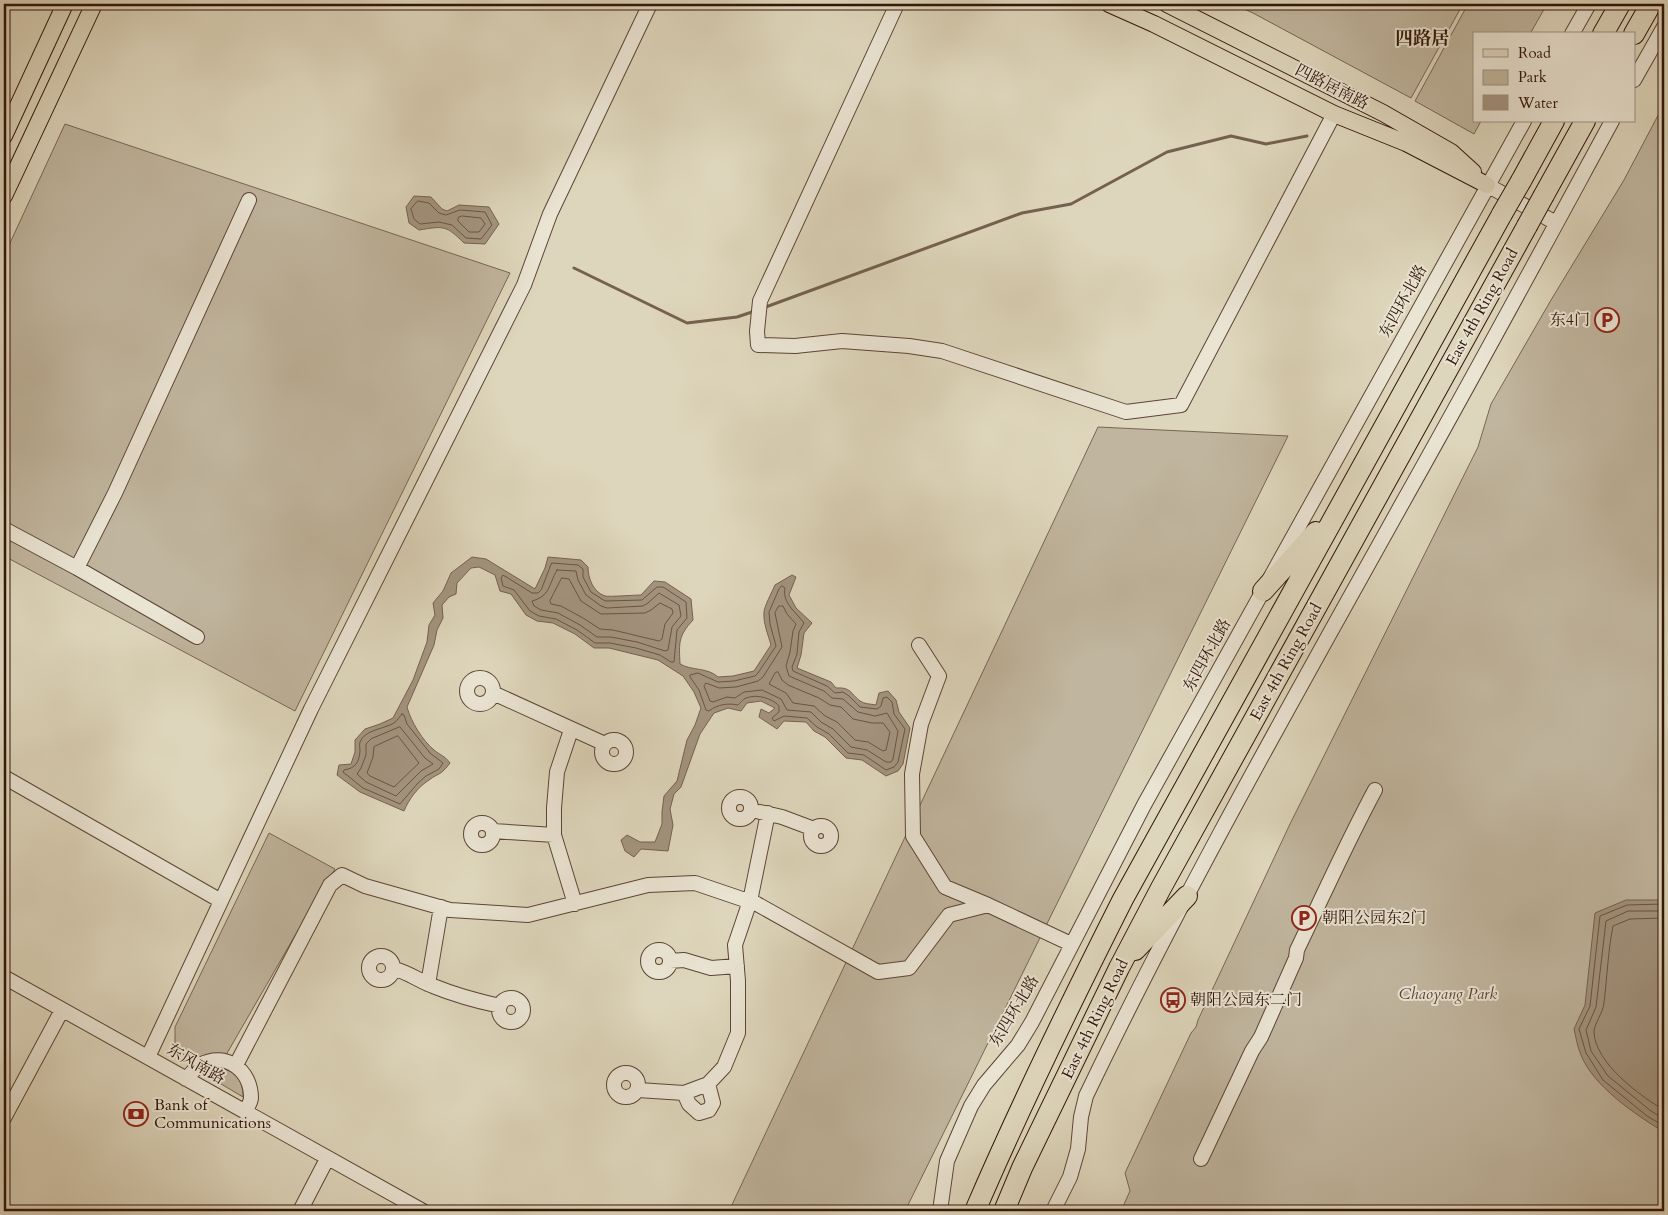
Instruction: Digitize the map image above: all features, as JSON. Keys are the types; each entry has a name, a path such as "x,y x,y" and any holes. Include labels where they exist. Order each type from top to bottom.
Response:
{"highway":[{"path":"1604,32 1620,4"},
{"path":"1635,32 1651,4"},
{"name":"East 4th Ring Road","path":"975,1211 1075,994 1123,900 1553,122"},
{"name":"East 4th Ring Road","path":"1004,1211 1022,1168 1119,968 1166,879 1584,122"},
{"path":"1263,591 1340,507"},
{"path":"1119,968 1188,896"}],"main road":[{"path":"4,136 65,4"},
{"path":"4,196 94,4"},
{"path":"1109,4 1154,24 1334,114 1406,143 1487,185"},
{"name":"四路居南路","path":"1167,4 1383,113 1452,152 1487,185"}],"street":[{"path":"148,1057 311,709 524,285 550,214 650,4"},
{"path":"897,4 760,301 757,332 758,345 795,346 842,341 909,346 942,351 1126,412 1181,405 1334,114"},
{"path":"1573,32 1589,4"},
{"path":"1636,76 1664,27"},
{"name":"东四环北路","path":"940,1211 947,1161 971,1106 984,1084 1018,1045 1032,1022 1144,805 1523,122"},
{"path":"1053,1211 1070,1177 1078,1150 1081,1117 1086,1096 1244,786 1409,491 1611,122"},
{"path":"1487,185 1556,223"},
{"path":"77,568 115,493 248,200"},
{"path":"4,528 197,637"},
{"path":"919,645 939,676 922,724 912,774 913,836 945,887 1072,944"},
{"path":"493,693 604,744"},
{"path":"571,730 557,772 554,835 575,904"},
{"path":"4,777 221,901"},
{"path":"1201,1159 1252,1051 1261,1037 1296,958 1297,950 1375,790"},
{"path":"750,810 782,816 814,829"},
{"path":"638,1090 684,1093 708,1084 724,1066 738,1033 735,945 750,901 768,813"},
{"path":"494,831 554,835"},
{"path":"236,1064 330,886 342,875 365,886 450,910 528,915 648,886 695,883 757,904 878,972 909,968 949,915 988,905"},
{"path":"428,984 441,907"},
{"path":"670,961 684,960 711,968 737,966"},
{"path":"394,969 407,972 428,984 467,998 500,1006"},
{"name":"东风南路","path":"4,977 423,1211"},
{"path":"4,1118 62,1010"},
{"path":"186,1078 199,1066 216,1060 236,1064 244,1073 250,1091 251,1100 245,1112"},
{"path":"684,1093 689,1104 699,1113 709,1110 713,1103 708,1084"},
{"path":"300,1211 327,1159"}],"green space":[{"path":"1233,4 1463,4 1411,98"},
{"path":"1468,4 1547,4 1531,32 1473,32 1473,122 1480,122 1474,134 1415,101"},
{"name":"Chaoyang Park","path":"1664,104 1664,1211 1121,1211 1130,1191 1125,1173 1191,1033 1196,1027 1290,824 1478,447 1491,404 1551,300 1624,180"},
{"path":"65,124 510,273 295,711 4,556 4,256"},
{"path":"1098,427 1288,436 905,1211 729,1211"},
{"path":"269,833 335,869 226,1055 198,1062 175,1050 175,1027"},
{"path":"219,1066 234,1073 240,1080 243,1097 201,1072 205,1068"}],"water":[{"path":"414,196 431,197 442,209 447,211 459,205 489,207 499,224 485,244 464,243 444,228 419,230 409,223 406,207"},
{"path":"472,557 486,559 535,589 548,557 581,560 588,567 590,580 594,588 605,596 641,595 654,581 665,582 691,599 693,620 684,631 680,640 680,664 709,672 718,677 754,671 771,645 764,620 767,603 775,585 792,575 796,577 789,595 796,608 812,623 804,633 797,668 831,682 836,688 850,691 860,701 866,703 876,705 879,693 888,691 896,700 899,712 910,728 903,764 898,771 886,776 862,760 846,758 825,737 814,731 806,722 784,721 777,729 759,717 761,709 769,713 775,708 761,701 747,703 741,711 728,708 714,713 700,734 681,787 674,794 670,809 673,825 668,851 641,849 634,857 625,851 621,840 627,835 640,842 655,842 662,824 664,796 677,781 687,740 701,708 694,692 683,676 658,660 609,648 594,648 575,634 553,623 537,621 526,615 511,594 500,591 495,575 479,567 471,568 457,583 456,594 449,597 442,605 443,618 437,630 434,645 407,707 414,725 422,736 436,752 450,763 442,772 418,790 404,811 360,792 337,775 339,765 351,764 355,752 355,740 365,729 393,718 413,680 427,642 429,625 435,615 433,603 443,591 451,573"},
{"path":"1626,900 1664,900 1664,1132 1616,1099 1595,1078 1581,1055 1574,1029 1585,1005 1595,913"}],"waterway":[{"path":"763,308 1022,213 1071,204 1167,152 1231,136 1266,144 1307,136"},
{"path":"574,268 687,323 737,317 755,311"}],"place":[{"name":"东4门","path":"1607,320"},
{"name":"朝阳公园东2门","path":"1304,918"},
{"name":"朝阳公园东二门","path":"1173,1000"},
{"name":"Bank of Communications","path":"136,1114"}],"district":[{"name":"四路居","path":"1422,38"}]}
